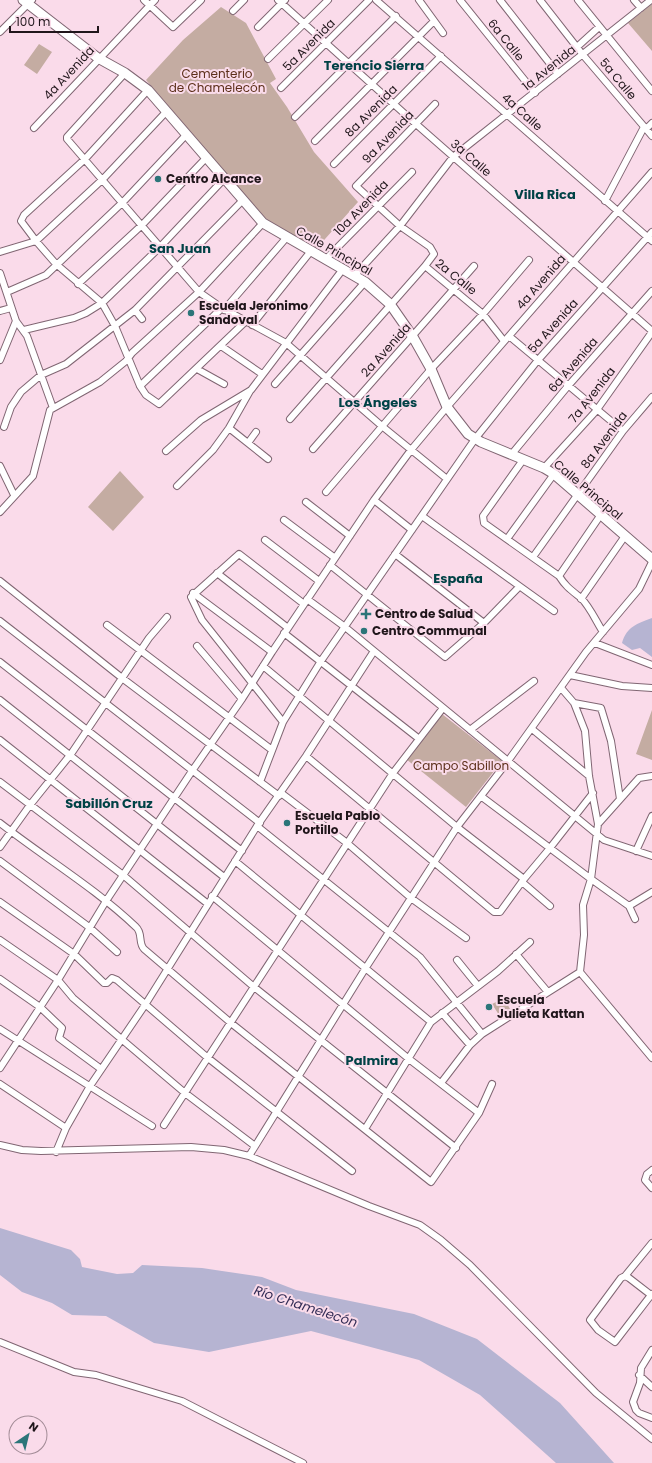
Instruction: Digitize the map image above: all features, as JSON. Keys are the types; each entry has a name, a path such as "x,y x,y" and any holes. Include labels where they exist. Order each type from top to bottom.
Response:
{"street":[{"path":"144,0 171,26 175,26 201,0"},
{"name":"4a Avenida","path":"34,128 98,58 155,0"},
{"path":"233,10 244,0"},
{"path":"268,59 328,0"},
{"name":"5a Avenida","path":"281,88 369,0"},
{"name":"4a Calle","path":"376,0 509,115 617,212 650,239"},
{"path":"419,0 443,33"},
{"name":"6a Calle","path":"460,0 535,93"},
{"path":"500,0 558,74"},
{"name":"5a Calle","path":"540,0 577,47 652,136"},
{"path":"578,0 652,91"},
{"path":"634,0 641,8"},
{"name":"1a Avenida","path":"355,275 400,226 453,157 509,115 651,0"},
{"path":"0,32 28,1"},
{"name":"Calle Principal","path":"28,1 98,58 125,73 148,90 263,223 355,275 390,304 413,337 431,369 447,407 462,427 475,439 544,468 554,474 600,516 652,560"},
{"path":"258,27 282,1"},
{"name":"3a Calle","path":"282,1 326,44 652,331"},
{"path":"295,117 396,16"},
{"path":"315,141 434,21"},
{"path":"577,47 599,27"},
{"name":"8a Avenida","path":"334,164 441,56"},
{"path":"125,73 67,137 67,139 123,202 199,292 223,309 286,343 383,428 447,479"},
{"path":"148,90 85,159 21,218 21,221 36,242 56,264 102,303 115,326 140,386 146,395 159,404 221,346 249,323 311,251"},
{"name":"9a Avenida","path":"356,186 436,104"},
{"path":"0,252 36,242 103,179 166,112"},
{"path":"605,201 645,128 652,124"},
{"path":"7,292 46,275 123,202 186,135"},
{"path":"78,284 142,225 206,158"},
{"name":"10a Avenida","path":"326,259 412,172"},
{"name":"4a Avenida","path":"0,1068 58,980 89,927 123,875 192,771 211,746 305,601 374,500 411,450 447,407 652,172"},
{"path":"24,330 74,318 86,313 102,303 160,247 224,179"},
{"name":"2a Calle","path":"356,186 400,226 430,247 434,254 425,266 483,314 506,338 538,360 596,411 623,431"},
{"path":"4,427 11,407 21,392 41,375 66,364 135,310 243,200"},
{"path":"0,512 33,476 48,413 53,408 100,382 126,361 128,356 199,292 263,223"},
{"name":"5a Avenida","path":"260,782 283,722 320,661 475,439 538,360 603,288 650,239 652,232"},
{"path":"140,386 223,309 287,237"},
{"path":"326,492 383,428 431,369 483,314 529,260"},
{"path":"290,419 425,266"},
{"name":"2a Avenida","path":"313,449 474,266"},
{"path":"177,486 213,450 229,428 262,374 343,269"},
{"path":"0,273 16,321 24,330 53,408"},
{"path":"275,384 365,282"},
{"name":"6a Avenida","path":"511,455 568,386 652,291"},
{"path":"0,311 11,308"},
{"path":"135,310 142,318"},
{"path":"0,360 16,321"},
{"name":"7a Avenida","path":"544,468 596,411 652,331"},
{"path":"221,346 262,374"},
{"path":"197,369 224,384"},
{"path":"166,451 201,420 251,390"},
{"name":"8a Avenida","path":"534,557 623,431 652,397"},
{"path":"229,428 268,459"},
{"path":"248,443 256,432"},
{"path":"523,460 483,516 484,523 559,576 566,587 581,599 590,610 603,632"},
{"path":"0,466 14,495"},
{"path":"507,539 554,474"},
{"path":"374,500 412,530"},
{"path":"306,502 350,536"},
{"path":"422,516 554,611"},
{"path":"559,576 600,516"},
{"path":"284,520 335,558"},
{"path":"581,599 625,536"},
{"path":"265,540 319,582"},
{"path":"283,722 202,620 191,597 240,554 305,601 345,627 604,840 652,856"},
{"path":"395,554 484,623"},
{"path":"249,1156 299,1078 365,968 457,828 482,797 570,675 639,589 652,560"},
{"path":"330,565 367,593 445,657 484,623 520,587"},
{"path":"217,573 286,630 320,661 418,738"},
{"path":"0,581 122,678 211,746 347,843 411,898 466,938"},
{"path":"194,593 272,652"},
{"path":"0,847 30,805 71,754 149,638 168,617"},
{"path":"0,621 192,771 420,957 456,1004 482,1034"},
{"path":"106,625 272,750"},
{"path":"595,643 652,665"},
{"path":"197,646 242,699"},
{"path":"56,1152 66,1128 100,1069 145,1005 258,824 306,756 374,651"},
{"path":"1,665 88,729 242,851"},
{"path":"263,666 457,828 523,881 550,906"},
{"path":"570,675 622,686 652,688"},
{"path":"470,730 534,681"},
{"path":"562,688 574,703 585,731 590,776 598,824 591,879 584,905 584,935 580,972 652,1058"},
{"path":"0,700 71,754 224,878"},
{"path":"574,703 601,708 611,740 620,799"},
{"path":"164,1125 278,952 393,773 442,708"},
{"path":"532,729 590,776"},
{"path":"0,740 208,904"},
{"path":"306,756 494,912 500,912 593,793"},
{"path":"598,824 639,778 652,776"},
{"path":"0,782 123,875 254,987 456,1148"},
{"path":"482,797 629,906 635,919"},
{"path":"636,851 652,816"},
{"path":"0,823 106,901 139,930 142,947 231,1023 431,1182 480,1113 492,1084"},
{"path":"0,861 89,927 117,952"},
{"path":"235,861 300,916 431,1022"},
{"path":"629,906 652,892"},
{"path":"212,896 409,1059 480,1113"},
{"path":"0,902 74,954 104,983 114,978 208,1058 352,1171"},
{"path":"0,940 58,980 73,998 185,1093 255,1146"},
{"path":"365,1129 431,1022 456,1004 530,942"},
{"path":"516,954 547,991"},
{"path":"457,960 478,986"},
{"path":"441,1083 470,1045 482,1034 547,991 580,972"},
{"path":"0,979 40,1007 62,1028 59,1038 100,1069"},
{"path":"442,1013 470,1045"},
{"path":"0,1030 152,1126"},
{"path":"0,1084 66,1128"},
{"path":"0,1145 22,1150 56,1152 191,1147 224,1150 249,1156 369,1206 420,1225 470,1265 596,1393 652,1439"},
{"path":"652,1170 647,1174 646,1180 652,1188"},
{"path":"625,1276 652,1295 615,1342 607,1338 590,1320 621,1278 625,1276 652,1243"},
{"path":"0,1342 74,1372 96,1375 182,1401 304,1463"},
{"path":"652,1350 641,1368 639,1375 640,1383 634,1397 634,1406 639,1413 652,1418"},
{"path":"639,1375 652,1387"}],"green space":[{"path":"652,4 652,51 628,23"},
{"name":"Cementerio de Chamelecón","path":"221,7 246,23 276,79 270,83 287,107 314,152 358,202 317,248 266,220 146,80 183,40"},
{"path":"39,44 52,52 37,74 24,65"},
{"path":"120,471 144,497 113,531 88,507"},
{"path":"652,710 652,760 636,754"},
{"name":"Campo Sabillon","path":"442,714 502,761 466,807 406,759"},
{"path":"504,998 510,1009 499,1015 492,1004"}],"water":[{"path":"652,618 652,657 640,648 632,650 622,643 624,637 633,626"},
{"name":"Río Chamelecón","path":"0,1228 71,1250 80,1259 82,1267 117,1274 133,1273 142,1265 202,1268 262,1277 296,1290 414,1314 477,1339 560,1403 614,1463 556,1463 480,1395 419,1360 311,1331 209,1352 154,1343 106,1316 72,1315 52,1303 22,1292 0,1275"}],"place":[{"name":"Centro Alcance","path":"158,179"},
{"name":"Escuela Jeronimo Sandoval","path":"191,313"},
{"name":"Centro de Salud","path":"366,614"},
{"name":"Centro Communal","path":"364,631"},
{"name":"Escuela Pablo Portillo","path":"287,823"},
{"name":"Escuela Julieta Kattan","path":"489,1007"}],"district":[{"name":"Terencio Sierra","path":"374,65"},
{"name":"Villa Rica","path":"545,194"},
{"name":"San Juan","path":"180,248"},
{"name":"Los Ángeles","path":"378,402"},
{"name":"España","path":"458,578"},
{"name":"Sabillón Cruz","path":"109,803"},
{"name":"Palmira","path":"372,1060"}]}
